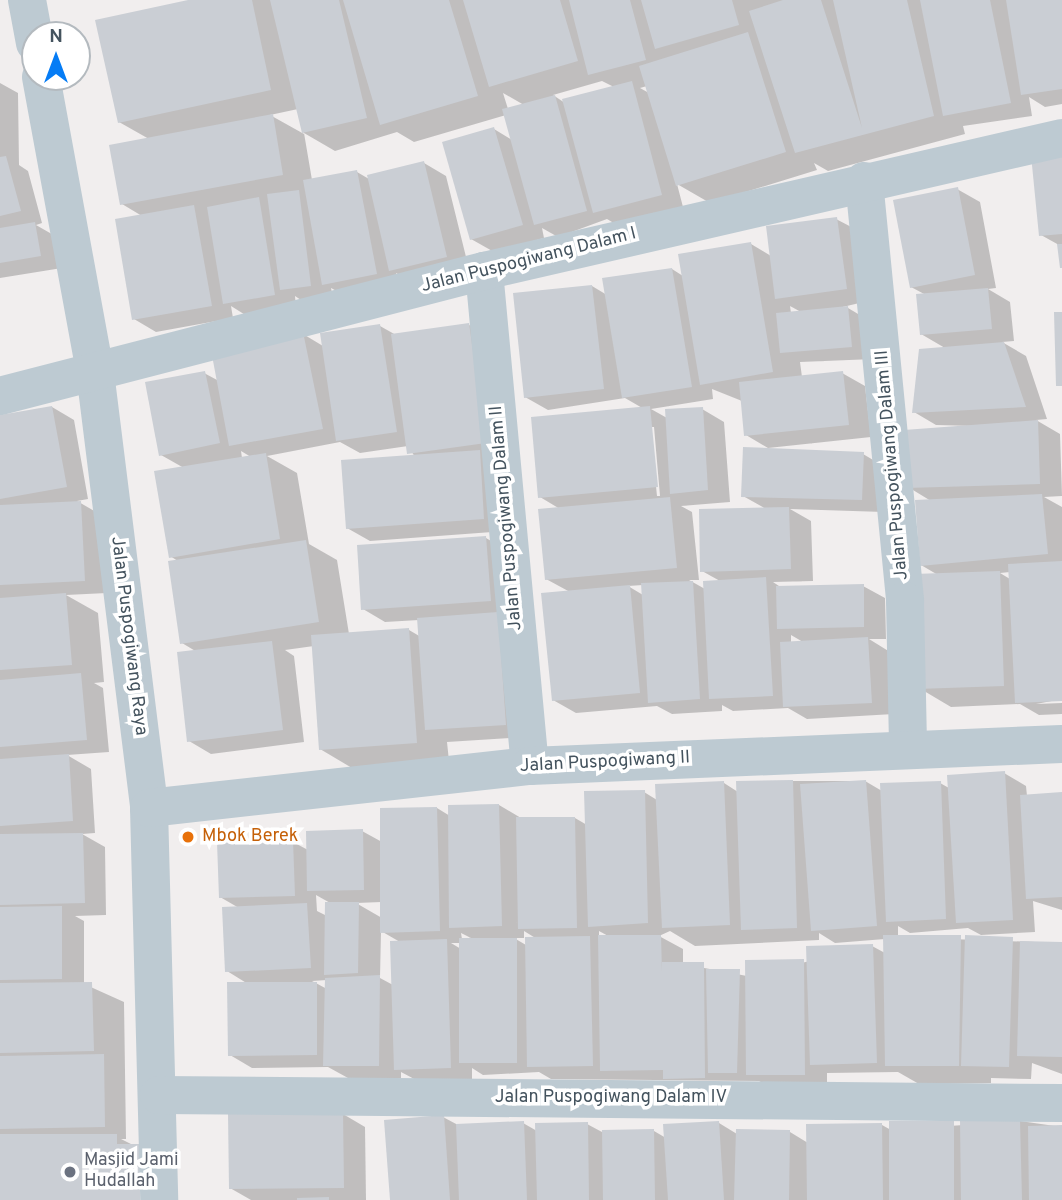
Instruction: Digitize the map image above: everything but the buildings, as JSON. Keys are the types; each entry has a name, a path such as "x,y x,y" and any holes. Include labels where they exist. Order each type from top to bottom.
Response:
{"street":[{"path":"27,0 31,21"},
{"name":"Jalan Puspogiwang Raya","path":"44,91 95,372 149,808 159,1095 159,1200"},
{"name":"Jalan Puspogiwang Dalam I","path":"0,396 484,271 864,181 1062,138"},
{"name":"Jalan Puspogiwang Dalam III","path":"864,181 903,574 908,749"},
{"name":"Jalan Puspogiwang Dalam II","path":"484,271 530,766"},
{"name":"Jalan Puspogiwang II","path":"149,808 530,766 1062,744"},
{"name":"Jalan Puspogiwang Dalam IV","path":"159,1095 1062,1103"}],"place":[{"name":"Mbok Berek","path":"188,837"},
{"name":"Masjid Jami Hudallah","path":"70,1172"}]}
